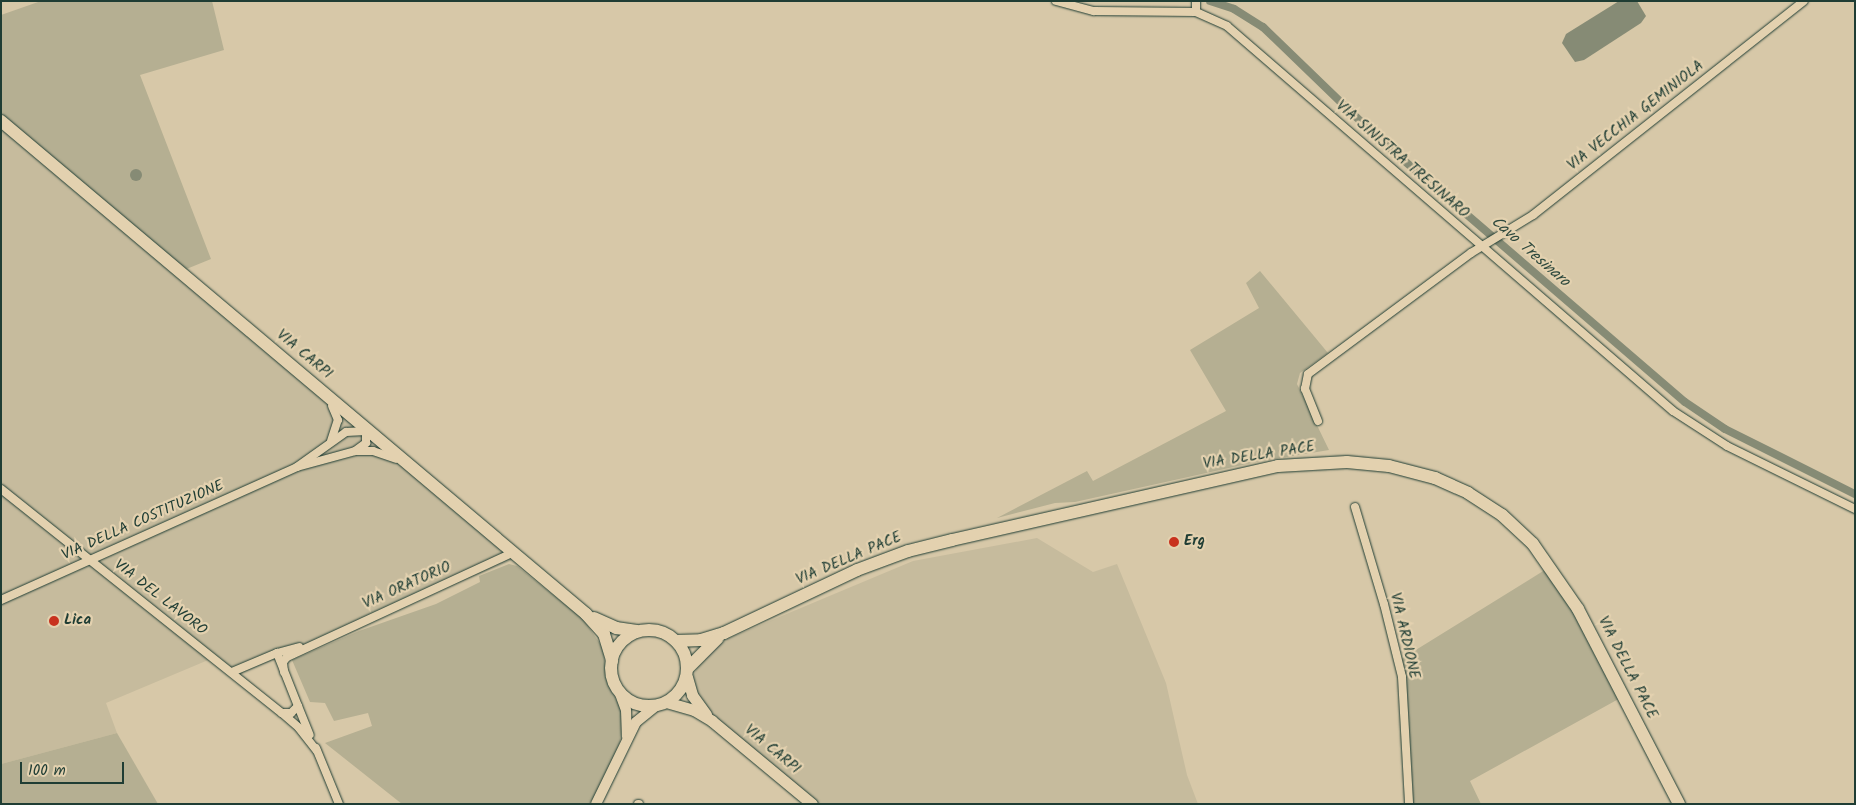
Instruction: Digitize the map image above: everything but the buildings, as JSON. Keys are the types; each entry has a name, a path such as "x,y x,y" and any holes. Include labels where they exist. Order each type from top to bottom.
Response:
{"main road":[{"name":"VIA CARPI","path":"1,121 366,431 586,614 604,634 612,661 611,672 619,691 632,702 662,704 694,710 712,721 812,804"},
{"name":"VIA DELLA PACE","path":"676,640 702,640 724,633 858,570 908,551 1258,470 1333,462 1389,466 1435,478 1468,493 1502,515 1533,544 1578,609 1679,804"},
{"name":"VIA CARPI","path":"586,614 616,628 637,631 658,630 676,640 685,653 692,695 712,721"},
{"path":"612,661 620,643 637,631"},
{"name":"VIA DELLA PACE","path":"687,673 724,633"},
{"path":"662,704 679,692 687,673"}],"street":[{"name":"VIA SINISTRA TRESINARO","path":"1056,1 1094,12 1196,12 1227,26 1692,425 1733,450 1855,509"},
{"path":"1196,1 1196,12"},
{"name":"VIA VECCHIA GEMINIOLA","path":"1484,246 1533,215 1804,1"},
{"path":"1318,421 1305,389 1308,374 1484,246"},
{"path":"322,392 338,416 331,441"},
{"name":"VIA DELLA COSTITUZIONE","path":"296,467 331,441 352,430 366,431"},
{"path":"355,451 366,443 366,431"},
{"name":"VIA DELLA COSTITUZIONE","path":"1,600 296,467 355,451 373,451 402,461"},
{"name":"VIA DEL LAVORO","path":"1,489 232,672"},
{"name":"VIA ARDIONE","path":"1355,507 1384,604 1402,677 1409,804"},
{"name":"VIA ORATORIO","path":"284,672 283,662 287,657 512,553"},
{"name":"VIA ORATORIO","path":"232,672 277,653 314,644"},
{"path":"277,653 336,803"},
{"path":"232,672 299,728 317,751"},
{"path":"619,691 626,710 627,741"},
{"path":"596,804 636,722 662,704"},
{"path":"282,713 291,713 298,706"}],"shaded area":[{"path":"41,1 212,1 224,50 140,75 211,259 184,270 1,118 1,15"},
{"path":"1619,1 1637,1 1646,16 1641,23 1584,60 1575,62 1562,43 1566,34"},
{"path":"1,118 366,420 525,555 235,676 213,658 106,703 117,733 1,764"},
{"path":"136,169 142,175 136,181 130,175"},
{"path":"1260,271 1328,353 1300,373 1297,384 1329,450 1256,462 1075,502 1055,503 997,518 1087,471 1093,481 1226,411 1190,350 1259,308 1246,283"},
{"path":"1037,538 1093,572 1117,564 1166,683 1187,775 1198,804 813,804 711,713 697,697 692,680 701,659 720,642 913,561"},
{"path":"509,564 517,566 583,619 603,648 607,681 621,709 623,724 620,742 599,790 589,804 402,804 325,743 372,726 368,713 334,721 325,703 310,702 292,660 359,631 436,604 480,582 479,576"},
{"path":"1548,568 1624,696 1470,781 1481,804 1410,804 1398,661"},
{"path":"117,733 158,804 1,804 1,764"}],"waterway":[{"name":"Cavo Tresinaro","path":"1210,1 1234,9 1263,27 1379,139 1685,402 1725,429 1855,494"}],"place":[{"name":"Erg","path":"1174,542"},
{"name":"Lica","path":"54,621"}]}
